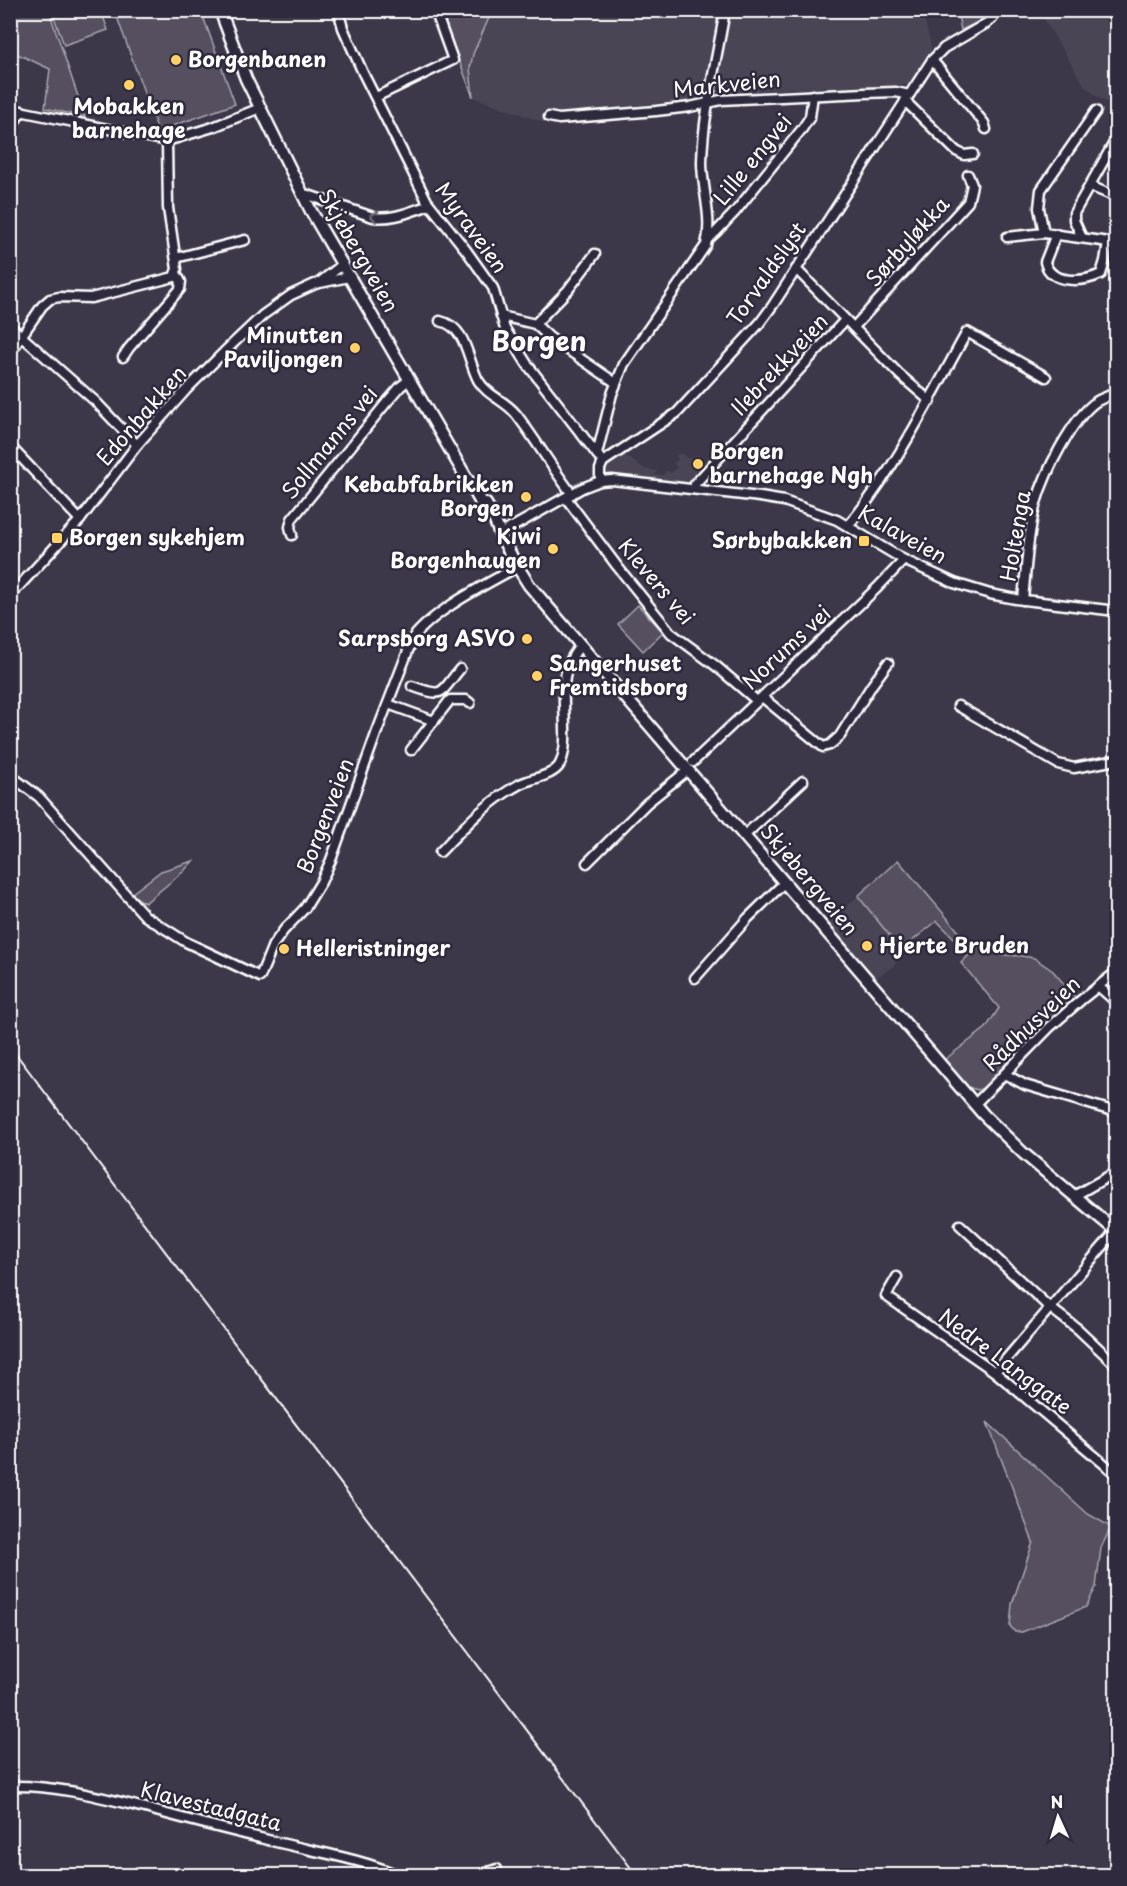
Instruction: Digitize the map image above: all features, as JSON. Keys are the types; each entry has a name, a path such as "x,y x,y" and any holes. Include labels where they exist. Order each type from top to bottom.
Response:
{"main road":[{"name":"Skjebergveien","path":"220,10 238,60 303,195 480,501 487,519 499,533 529,585 690,766 745,835 975,1104 1023,1153 1116,1231"}],"street":[{"name":"Myraveien","path":"338,10 349,41 375,97 430,205 493,288 505,329 527,364 603,462"},
{"path":"375,97 453,60 435,10"},
{"path":"708,239 702,160 709,102 725,10"},
{"name":"Torvaldslyst","path":"603,462 677,413 759,324 932,60 944,48 987,23 992,19 996,10"},
{"path":"932,60 984,123 986,129"},
{"name":"Markveien","path":"549,117 559,119 645,112 690,107 709,102 813,95 896,92 907,98"},
{"name":"Lille engvei","path":"597,454 616,383 629,357 708,239 735,212 802,129 810,117 813,95"},
{"path":"907,98 956,151 964,155 973,154"},
{"path":"10,109 167,141 224,123 260,108"},
{"path":"10,128 22,111"},
{"path":"1044,233 1039,208 1041,190 1096,111"},
{"path":"123,357 180,289 181,282 176,273 176,258 168,208 167,141"},
{"path":"1082,238 1073,216 1115,141 1116,154"},
{"name":"Sørbyløkka","path":"854,327 968,202 972,185 968,175"},
{"path":"1090,186 1116,197"},
{"path":"303,195 382,218 393,217 430,205"},
{"path":"1006,237 1044,233 1056,234 1112,242 1101,274 1087,279 1066,279 1051,275 1045,262 1056,234"},
{"path":"176,258 245,240"},
{"path":"535,324 568,290 595,254"},
{"name":"Edonbakken","path":"320,283 342,264"},
{"path":"796,269 900,375 930,400"},
{"path":"10,353 42,306 50,299 91,298 170,279 176,273"},
{"name":"Edonbakken","path":"10,596 80,520 137,445 208,367 263,315 291,295 320,283 350,277"},
{"path":"501,316 535,324 549,337 616,383"},
{"name":"Ilebrekkveien","path":"694,489 695,484 845,320"},
{"name":"Klevers vei","path":"440,321 451,324 458,332 483,387 516,414 617,566 671,633 759,699 797,724 823,747 830,745 840,736 888,663"},
{"path":"10,326 95,401 137,445"},
{"path":"848,525 902,452 968,332 1046,376"},
{"name":"Sollmanns vei","path":"292,535 290,526 292,519 387,402 409,380"},
{"name":"Holtenga","path":"1023,600 1032,521 1044,482 1068,434 1097,401 1110,395"},
{"path":"10,446 80,520"},
{"path":"499,533 582,488 600,481 600,469 603,462"},
{"name":"Kalaveien","path":"600,481 612,480 784,501 848,525 904,560 954,584 1023,600 1116,611"},
{"name":"Norums vei","path":"587,863 647,802 690,766 878,588 904,560"},
{"name":"Borgenveien","path":"10,775 39,797 145,916 186,942 260,977 273,945 305,908 332,860 413,638 463,598 517,567"},
{"path":"440,852 474,816 491,803 522,783 556,770 561,762 565,746 564,693 567,668 580,645"},
{"path":"412,686 435,694 441,692 460,669"},
{"path":"411,750 450,700 466,700 470,703"},
{"path":"388,704 434,721"},
{"path":"958,705 1058,764 1074,768 1116,760"},
{"path":"745,835 803,781"},
{"path":"695,978 748,918 785,882"},
{"name":"Rådhusveien","path":"975,1104 1043,1034 1116,972"},
{"path":"1098,986 1116,1002"},
{"path":"1005,1074 1025,1085 1116,1112"},
{"path":"1074,1196 1116,1172"},
{"path":"960,1225 1116,1365"},
{"path":"995,1372 1116,1231"},
{"name":"Nedre Langgate","path":"897,1277 886,1296 995,1372 1116,1474"},
{"name":"Klavestadgata","path":"10,1786 50,1787 102,1798 350,1859 400,1875"},
{"path":"476,1875 497,1869"}],"shaded area":[{"path":"11,10 49,11 85,117 45,108 50,69 11,51"},
{"path":"492,10 922,11 932,49 908,85 728,91 721,79 705,83 700,97 692,100 556,113 545,123 473,97 470,68 473,54"},
{"path":"52,11 101,11 108,30 64,45"},
{"name":"Borgenbanen","path":"133,11 201,11 235,104 158,131 117,17"},
{"path":"440,11 492,11 473,54 470,68 473,97"},
{"path":"957,11 991,11 985,19 961,30"},
{"path":"1039,11 1116,11 1116,107 1097,97 1084,85"},
{"path":"682,453 688,459 690,457 692,459 697,454 700,457 691,467 698,473 706,466 691,485 609,475 606,471 624,455 645,469 657,471 655,475 663,475 667,470 671,473 677,467 673,464 678,459 675,455"},
{"path":"638,605 663,632 643,651 618,624"},
{"path":"898,860 960,933 971,942 987,951 1034,958 1053,971 1077,999 988,1092 983,1088 978,1090 967,1087 944,1060 986,1028 999,1008 961,963 970,954 937,921 901,950 858,896"},
{"path":"193,861 145,903 131,894 161,871"},
{"path":"858,896 901,950 894,966 874,979 834,931 829,920"},
{"path":"987,1422 1088,1514 1111,1527 1101,1548 1096,1587 1086,1607 1022,1632 1015,1632 1010,1626 1012,1604 1033,1542"}],"railway":[{"path":"10,1046 637,1876"}],"place":[{"name":"Borgenbanen","path":"176,60"},
{"name":"Mobakken barnehage","path":"129,85"},
{"name":"Minutten Paviljongen","path":"355,348"},
{"name":"Borgen barnehage Ngh","path":"698,464"},
{"name":"Kebabfabrikken Borgen","path":"526,497"},
{"name":"Borgen sykehjem","path":"57,538"},
{"name":"Sørbybakken","path":"864,541"},
{"name":"Kiwi Borgenhaugen","path":"553,549"},
{"name":"Sarpsborg ASVO","path":"527,639"},
{"name":"Sangerhuset Fremtidsborg","path":"537,676"},
{"name":"Hjerte Bruden","path":"867,946"},
{"name":"Helleristninger","path":"284,949"}],"district":[{"name":"Borgen","path":"539,342"}]}
